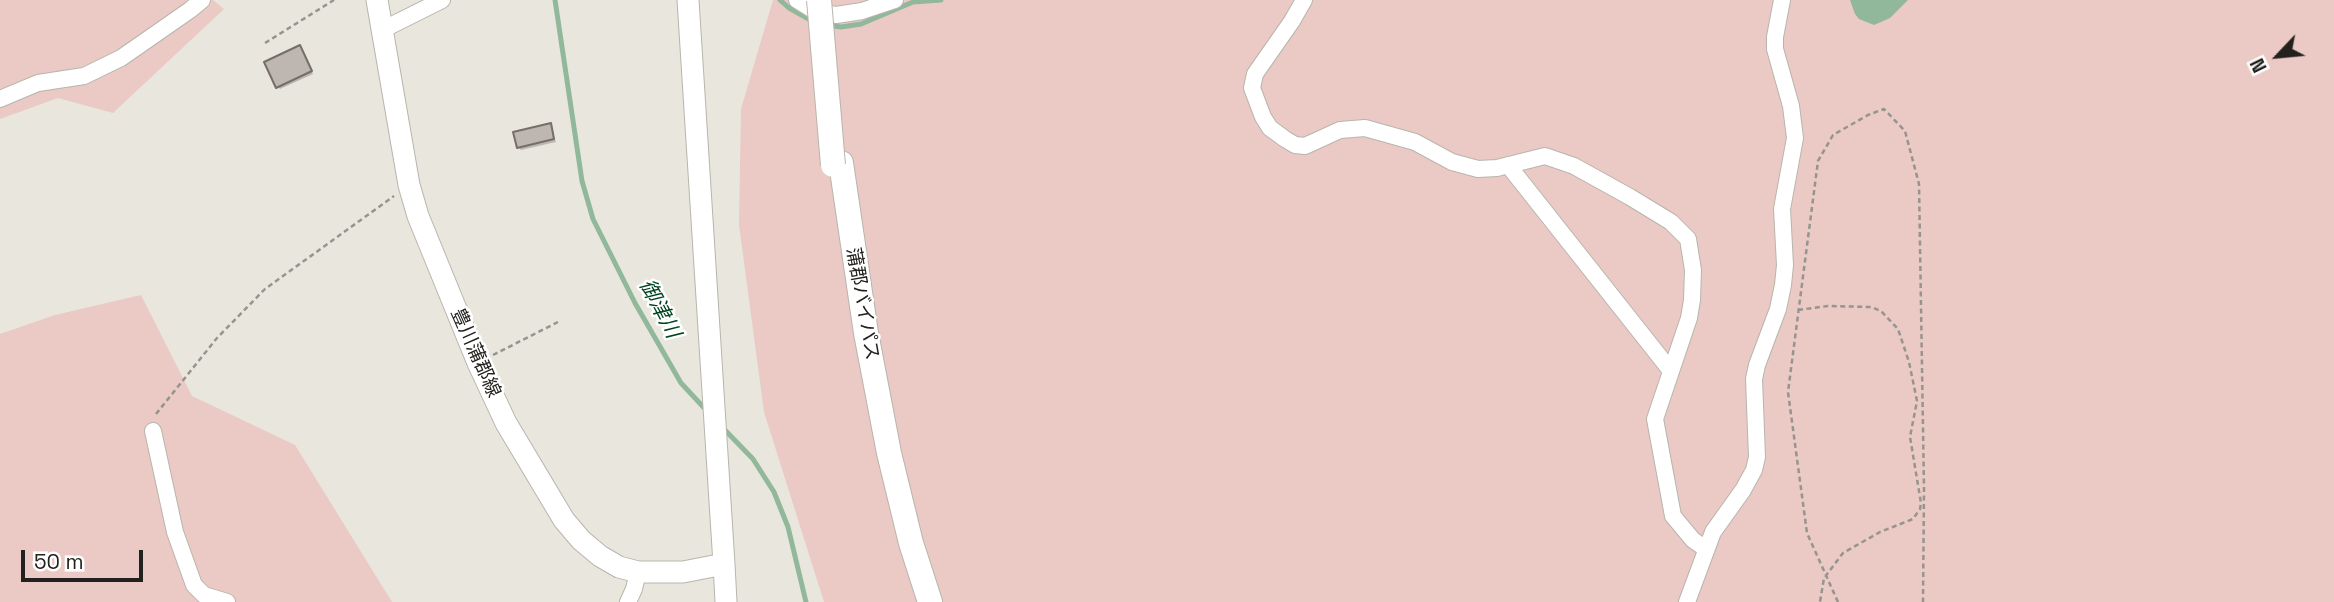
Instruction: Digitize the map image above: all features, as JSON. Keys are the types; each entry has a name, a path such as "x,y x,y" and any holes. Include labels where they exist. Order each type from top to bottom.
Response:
{"highway":[{"name":"蒲郡バイパス","path":"820,0 848,288 877,443 917,602"},
{"name":"蒲郡バイパス","path":"828,0 836,164 889,453 911,543 930,602"}],"main road":[{"name":"豊川蒲郡線","path":"377,0 409,185 427,241 506,423 564,520 580,540 619,567 638,572 682,572 724,564"},
{"path":"688,0 726,602"}],"street":[{"path":"0,99 38,83 84,76 109,64 202,0"},
{"path":"384,29 442,0"},
{"path":"797,0 813,10 836,15 862,11 895,0"},
{"path":"1292,21 1294,0"},
{"path":"1304,0 1255,74 1252,88 1270,128 1285,139 1295,145 1305,146 1340,130 1365,128 1415,142 1452,162 1470,168 1486,169 1545,156 1560,160 1652,210 1671,222 1688,239 1693,270 1689,318 1655,419 1673,516 1681,528 1706,549"},
{"path":"1689,601 1713,532 1743,490 1754,470 1757,457 1754,379 1778,309 1783,285 1785,265 1782,209 1795,138 1791,106 1775,49 1782,0"},
{"path":"1508,165 1671,371"},
{"path":"153,431 175,531 194,585 204,594 227,602"},
{"path":"628,602 638,572"}],"path":[{"path":"265,43 334,0"},
{"path":"1838,602 1808,533 1788,392 1818,161 1833,135 1884,109 1905,131 1919,184 1923,602"},
{"path":"153,431 156,413 217,338 265,289 409,185"},
{"path":"1770,332 1784,317 1798,310 1828,306 1871,307 1881,311 1898,329 1909,362 1917,401 1910,437 1922,503 1920,509 1913,519 1880,532 1843,553 1826,575 1821,586 1820,602"},
{"path":"478,363 558,321"}],"shaded area":[{"path":"0,0 213,0 224,9 113,113 58,98 0,119"},
{"path":"773,0 2334,0 2334,602 824,602 764,412 739,225 741,109"},
{"path":"1850,0 1908,0 1890,18 1874,25 1859,19"},
{"path":"141,295 192,396 295,445 392,602 0,602 0,334 55,315"}],"building":[{"path":"300,45 312,71 276,88 264,62"},
{"path":"551,123 554,139 517,148 513,132"}],"waterway":[{"name":"御津川","path":"555,0 582,181 593,219 635,303 681,383 707,411"},
{"path":"780,0 814,22"},
{"path":"826,25 841,27 861,24 913,2 941,0"},
{"name":"御津川","path":"721,426 753,459 774,492 788,527 806,602"}]}
